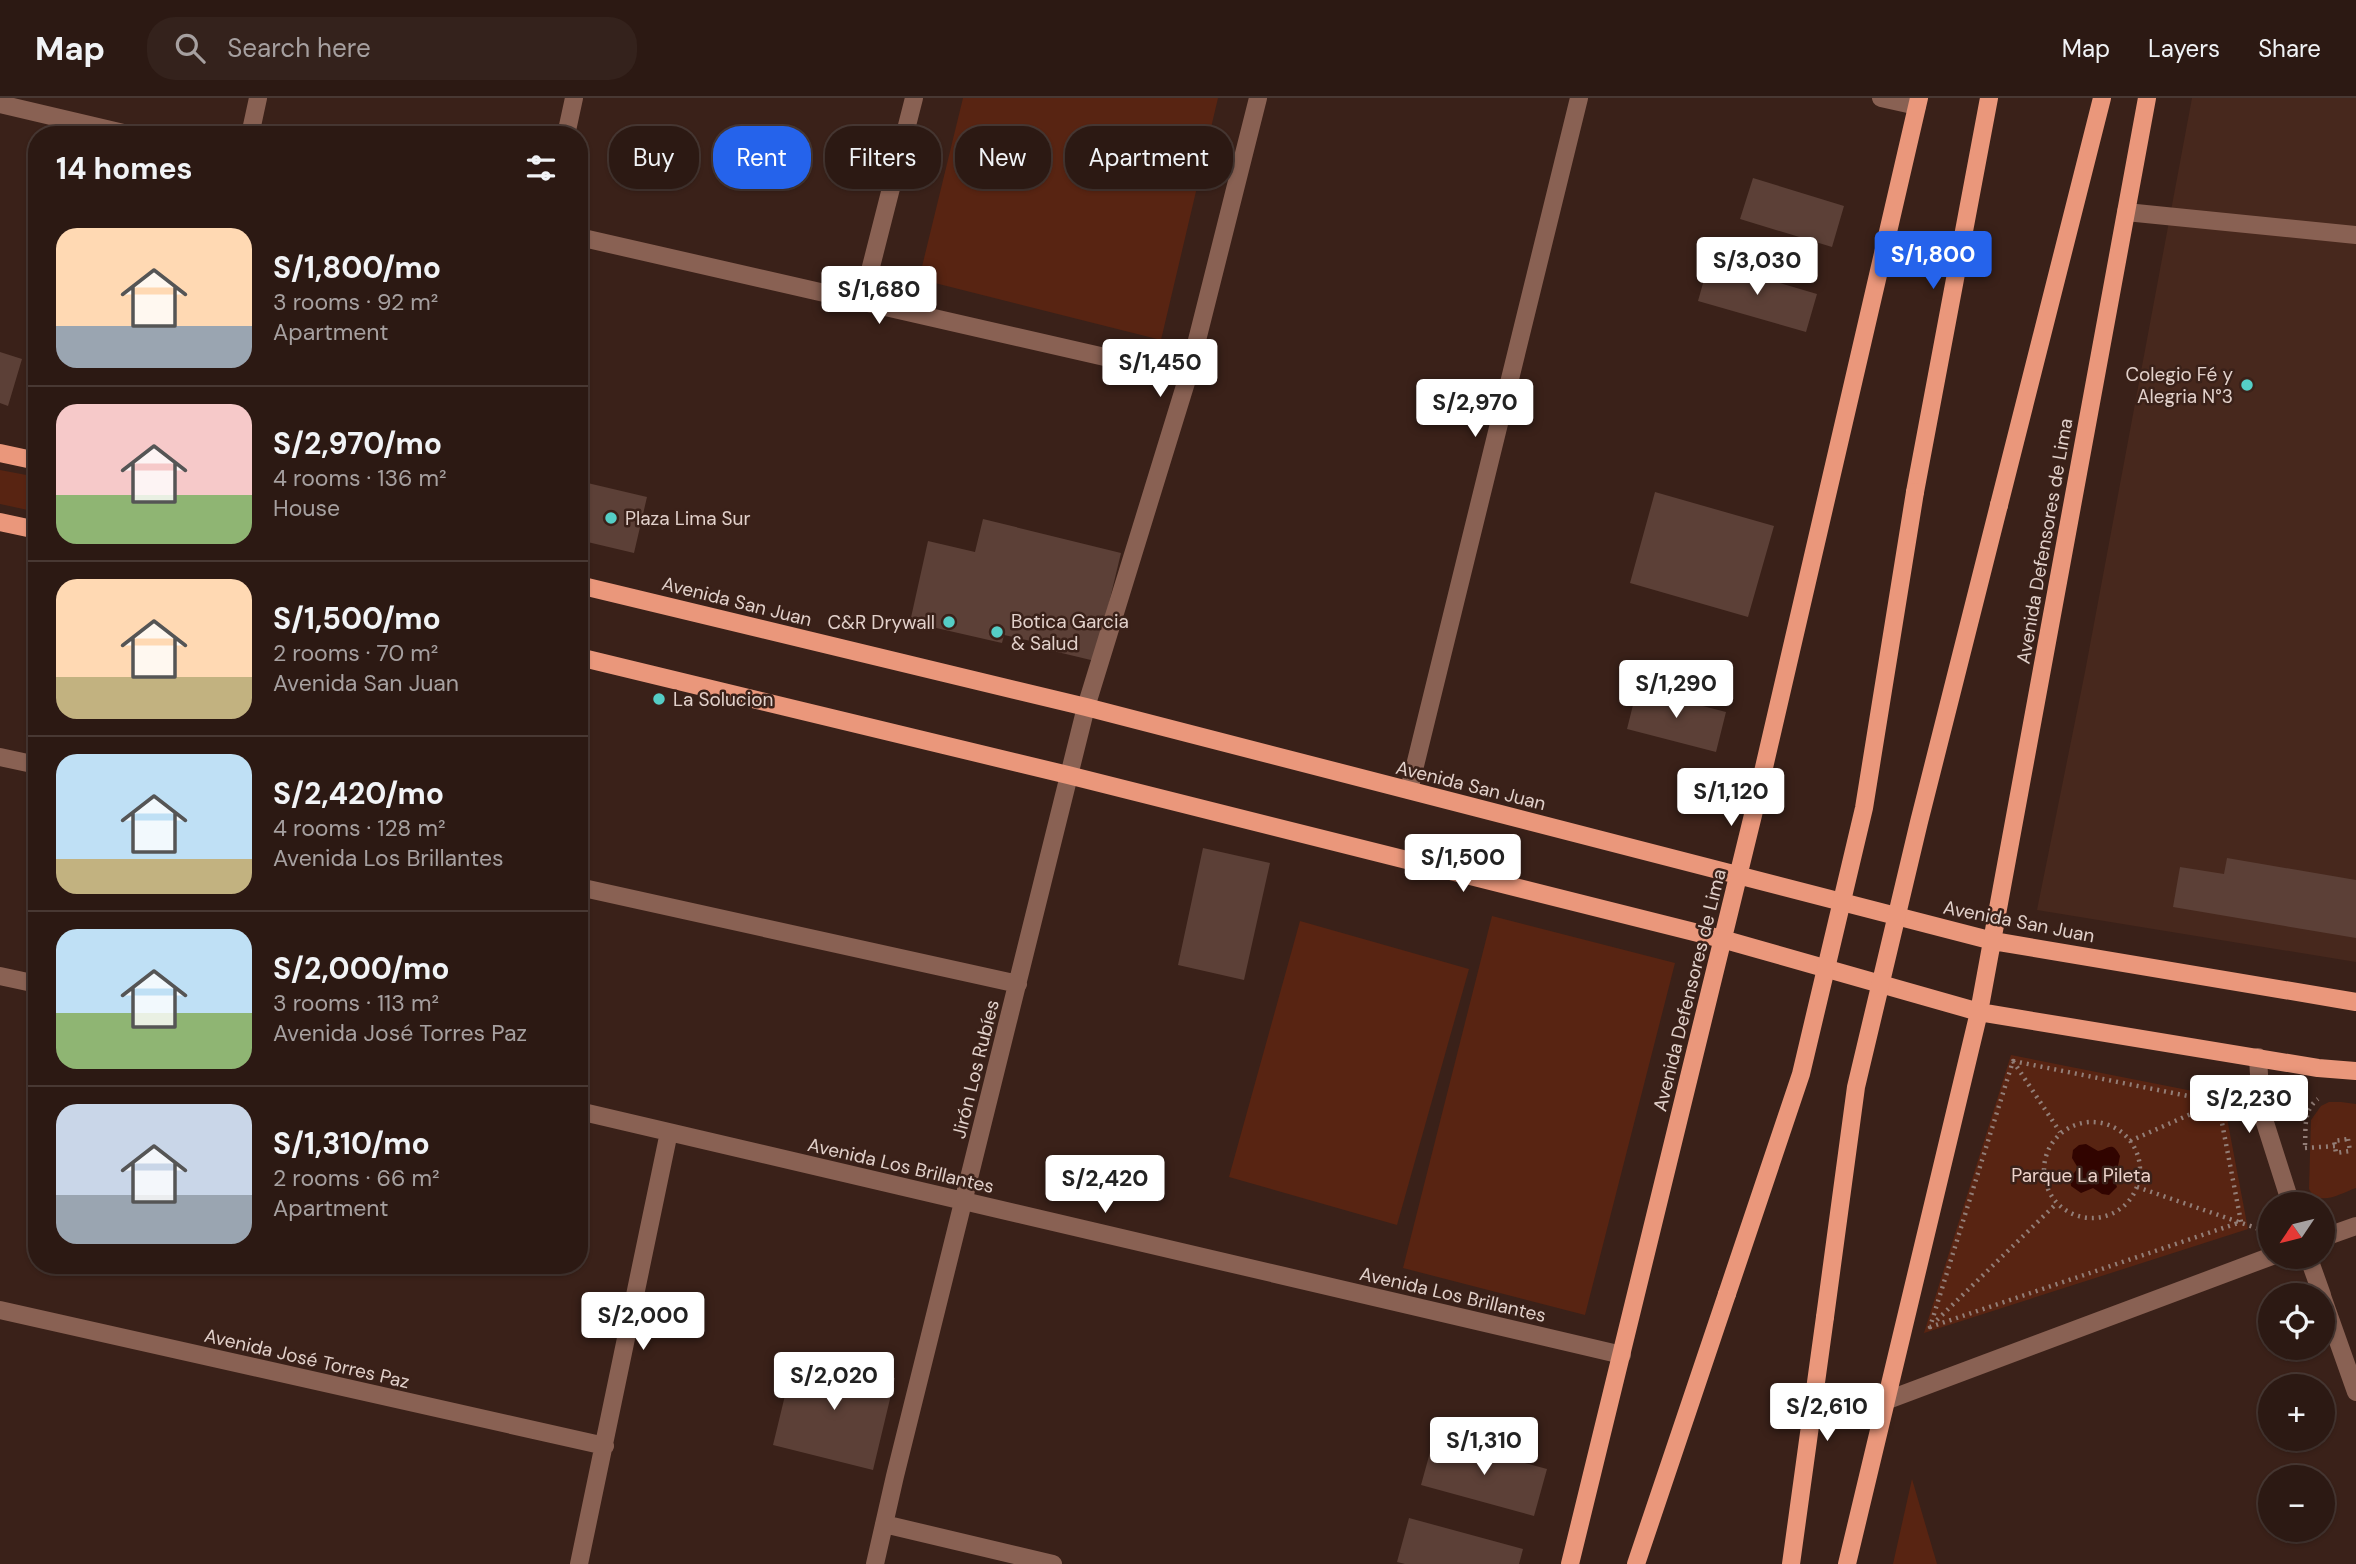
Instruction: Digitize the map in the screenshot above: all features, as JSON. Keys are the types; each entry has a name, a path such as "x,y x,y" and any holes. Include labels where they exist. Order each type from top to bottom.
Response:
{"main road":[{"path":"1636,1564 1801,1074 1864,808 1914,492 1989,98"},
{"path":"1791,1564 1856,1087 1919,822 2102,98"},
{"name":"Avenida Defensores de Lima","path":"1847,1564 1979,1012 2147,98"},
{"name":"Avenida Defensores de Lima","path":"1570,1564 1739,876 1918,102"},
{"path":"0,453 28,459"},
{"path":"0,522 28,528"},
{"name":"Avenida San Juan","path":"588,587 1086,707 1993,941 2356,1002"},
{"path":"588,659 1068,775 1723,939 1979,1012 2356,1072"}],"street":[{"path":"252,126 258,98"},
{"path":"568,126 574,98"},
{"path":"862,302 914,98"},
{"name":"Jirón Los Rubíes","path":"876,1564 1068,775 1086,707 1188,376 1258,98"},
{"path":"1409,790 1579,98"},
{"path":"1881,98 1918,102"},
{"path":"0,104 94,126"},
{"path":"2126,212 2356,235"},
{"path":"588,239 1188,376"},
{"path":"0,757 28,763"},
{"path":"588,889 1018,984"},
{"path":"0,975 28,982"},
{"path":"2258,1057 2261,1110 2287,1192"},
{"name":"Avenida Los Brillantes","path":"588,1113 1622,1355"},
{"path":"579,1564 669,1132"},
{"path":"2335,1233 2356,1226"},
{"path":"1885,1401 2258,1261"},
{"name":"Avenida José Torres Paz","path":"0,1310 605,1446"},
{"path":"2335,1333 2356,1392"},
{"path":"884,1524 1053,1564"}],"path":[{"path":"2013,1061 2218,1101"},
{"path":"2013,1061 2060,1132"},
{"path":"1927,1339 2013,1061"},
{"path":"2305,1160 2306,1114 2314,1100 2324,1096"},
{"path":"2130,1141 2218,1101"},
{"path":"2218,1101 2241,1222"},
{"path":"2090,1121 2105,1123 2119,1130 2130,1141 2138,1155 2140,1172 2137,1187 2129,1201 2116,1211 2101,1217 2085,1218 2057,1203 2048,1190 2044,1159 2050,1144 2060,1132 2074,1124 2090,1121"},
{"path":"2305,1148 2336,1146"},
{"path":"2137,1187 2258,1228"},
{"path":"1930,1327 2057,1203"},
{"path":"1930,1327 2241,1222"}],"shaded area":[{"name":"Colegio Fé y Alegria N°3","path":"2192,98 2356,98 2356,962 2037,910 2085,672"},
{"path":"2086,1144 2098,1151 2115,1148 2120,1156 2118,1166 2112,1173 2117,1187 2109,1195 2093,1188 2081,1193 2071,1186 2070,1178 2078,1168 2072,1158 2073,1150"}],"green space":[{"path":"963,98 1218,98 1211,126 1065,126 1065,189 1197,189 1161,340 919,279 955,131 955,189 1051,189 1051,126 956,126"},
{"path":"0,470 28,475 28,510 0,504"},
{"path":"1492,916 1675,963 1585,1315 1403,1268"},
{"path":"1300,921 1469,969 1397,1225 1229,1177"},
{"name":"Parque La Pileta","path":"2011,1055 2223,1097 2248,1229 1924,1333"},
{"path":"2329,1102 2356,1104 2356,1188 2337,1196 2335,1192 2311,1192 2309,1189 2311,1120 2321,1106"},
{"path":"1912,1479 1937,1564 1893,1564"}],"building":[{"path":"1753,178 1844,206 1832,247 1740,219"},
{"path":"1709,262 1817,294 1806,332 1698,301"},
{"path":"0,352 22,359 8,406 0,403"},
{"name":"Plaza Lima Sur","path":"588,483 647,497 634,553 588,542"},
{"path":"1655,492 1774,526 1748,617 1630,583"},
{"path":"983,519 1121,553 1095,661 1045,649 1045,644 1004,635 1002,643 910,622 928,541 975,552"},
{"path":"1637,689 1726,712 1716,752 1627,729"},
{"path":"1203,848 1270,863 1244,980 1178,965"},
{"path":"2227,858 2356,880 2356,938 2173,907 2180,867 2224,874"},
{"path":"795,1354 895,1378 873,1470 773,1445"},
{"path":"1434,1438 1547,1469 1534,1516 1421,1485"},
{"path":"1409,1518 1523,1549 1519,1564 1397,1562"}],"place":[{"name":"Colegio Fé y Alegria N°3","path":"2247,385"},
{"name":"Plaza Lima Sur","path":"611,518"},
{"name":"C&R Drywall","path":"949,622"},
{"name":"Botica Garcia & Salud","path":"997,632"},
{"name":"La Solucion","path":"659,699"}]}
